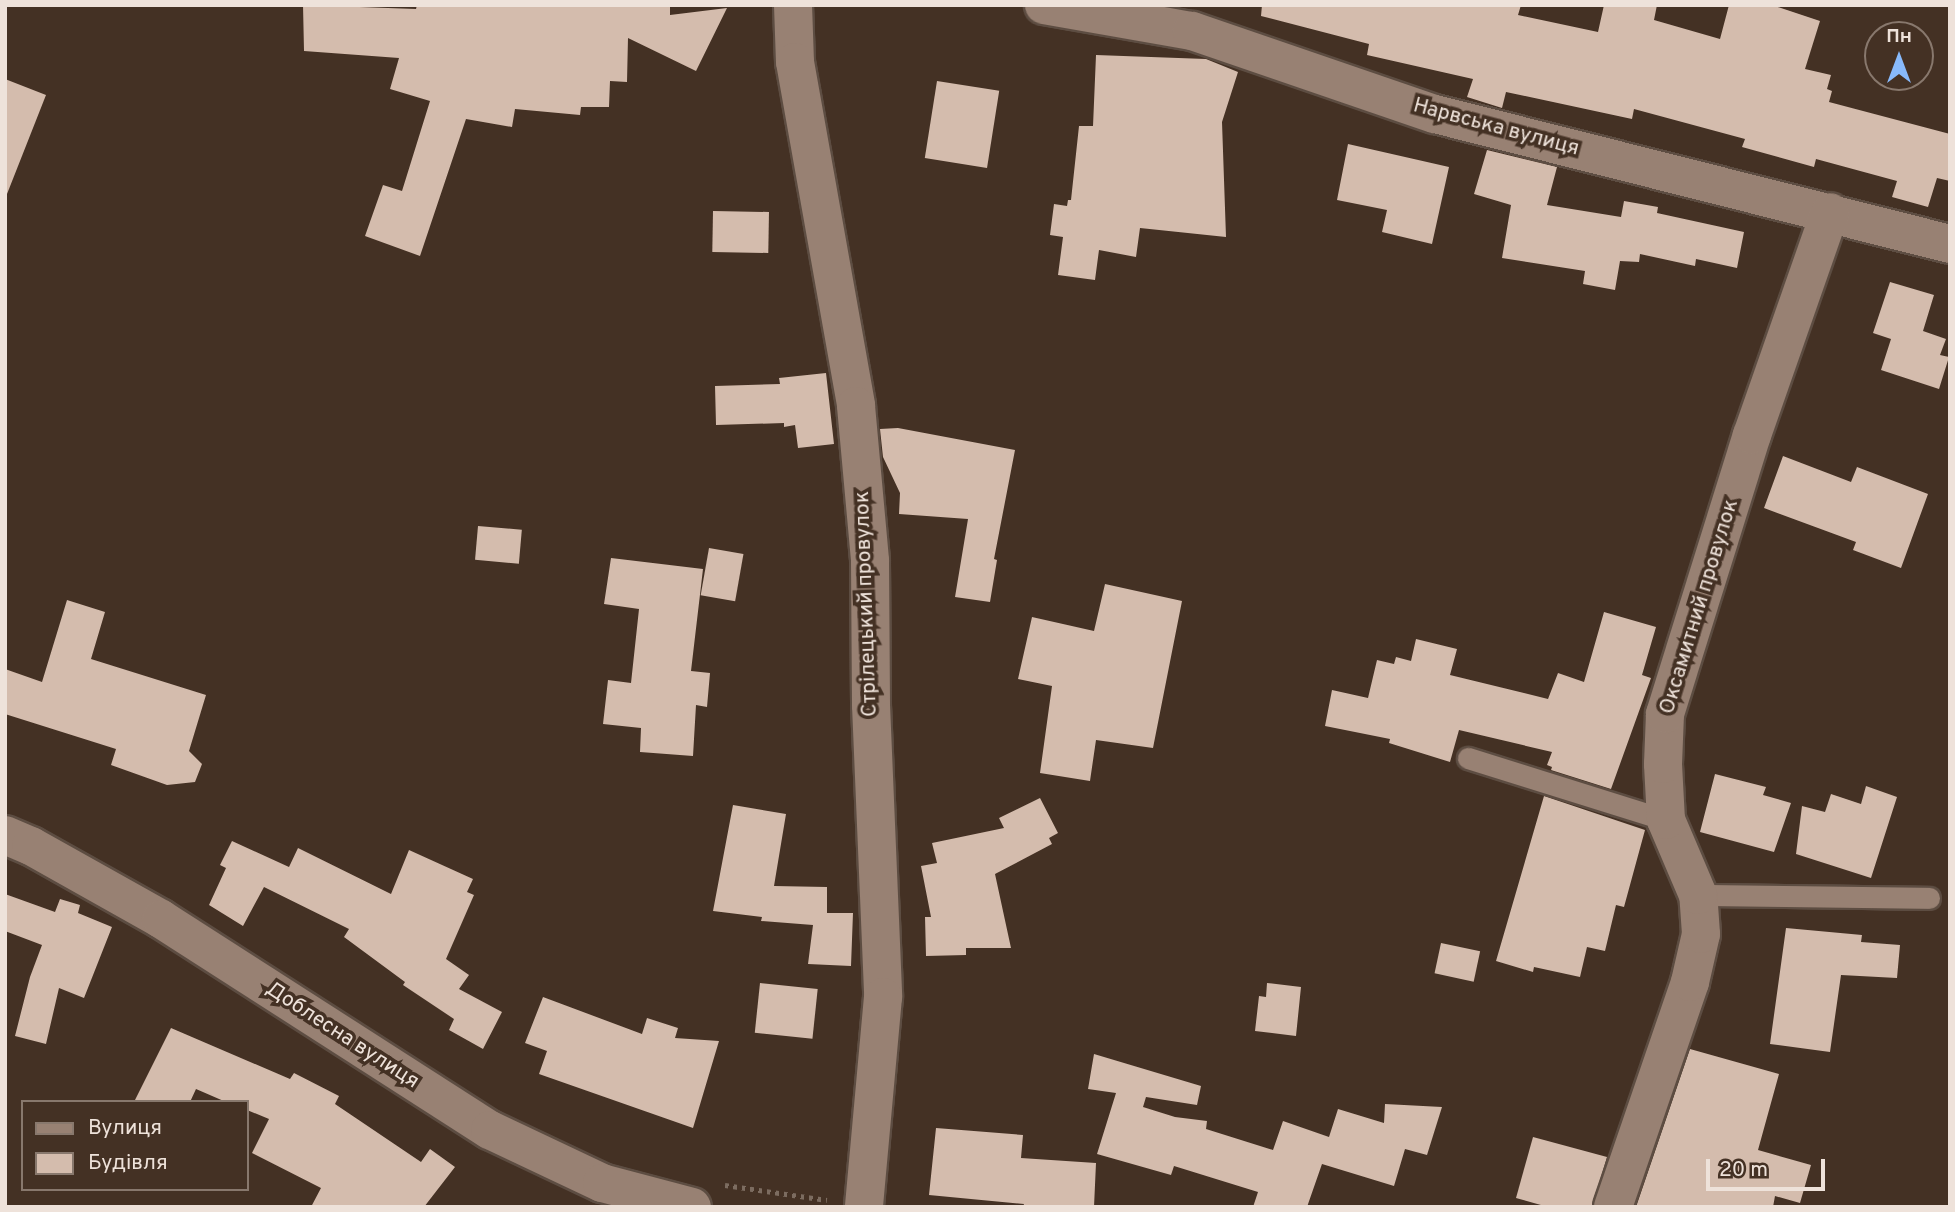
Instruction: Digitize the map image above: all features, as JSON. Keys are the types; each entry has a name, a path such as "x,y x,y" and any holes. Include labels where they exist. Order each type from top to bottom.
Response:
{"street":[{"name":"Стрілецький провулок","path":"793,5 794,62 856,406 870,561 871,705 883,997 864,1206"},
{"name":"Нарвська вулиця","path":"1044,5 1192,32 1435,114 1950,244"},
{"name":"Оксамитний провулок","path":"1614,1207 1690,982 1701,934 1698,895 1666,820 1663,764 1665,714 1752,435 1830,212"},
{"name":"Доблесна вулиця","path":"5,835 31,846 161,919 490,1130 602,1183 692,1207"}],"lane":[{"path":"1468,758 1666,820"},
{"path":"1698,895 1929,898"}],"path":[{"path":"722,1183 730,1188 864,1206"}],"building":[{"path":"303,5 416,9 417,5 670,5 670,15 727,8 696,71 628,38 627,82 610,81 609,107 581,107 580,115 515,109 512,127 466,119 420,256 365,236 383,185 402,191 430,101 390,89 399,58 304,51"},
{"path":"1262,5 1521,5 1518,15 1598,32 1604,5 1657,5 1654,20 1720,39 1729,5 1772,5 1820,21 1805,69 1831,75 1827,89 1832,91 1829,102 1950,134 1950,181 1937,178 1928,207 1892,197 1897,181 1816,159 1814,167 1742,147 1745,139 1634,109 1632,119 1506,92 1502,108 1467,97 1473,79 1367,55 1369,44 1261,16"},
{"path":"1096,55 1206,59 1238,72 1222,122 1226,237 1140,228 1136,257 1099,250 1095,280 1058,275 1063,237 1050,235 1054,204 1067,206 1068,200 1071,200 1079,126 1093,126"},
{"path":"5,79 46,95 7,194 5,193"},
{"path":"937,81 999,91 987,168 925,158"},
{"path":"1348,144 1449,167 1432,244 1382,232 1387,210 1337,200"},
{"path":"1487,150 1557,167 1547,205 1621,217 1624,201 1658,207 1657,213 1744,232 1737,268 1696,259 1695,266 1640,254 1639,262 1620,261 1615,290 1583,284 1585,271 1502,258 1511,205 1474,194"},
{"path":"713,211 769,212 768,253 712,252"},
{"path":"1890,282 1934,295 1923,331 1946,339 1940,355 1949,357 1939,389 1881,370 1891,339 1873,333"},
{"path":"826,373 834,444 798,448 795,425 784,427 784,423 716,425 715,386 780,384 779,378"},
{"path":"898,428 1015,450 994,559 997,560 990,602 955,597 968,519 899,514 900,493 883,457 880,429"},
{"path":"1783,456 1851,482 1857,467 1928,494 1901,568 1853,550 1856,542 1764,508"},
{"path":"478,526 522,530 519,564 475,560"},
{"path":"709,548 743,554 735,601 701,595"},
{"path":"611,558 703,569 691,671 710,673 707,707 696,705 693,756 640,752 641,728 603,724 608,680 631,683 639,609 604,604"},
{"path":"1105,584 1182,601 1153,748 1096,740 1090,781 1040,773 1052,686 1018,679 1032,617 1094,631"},
{"path":"67,600 105,612 91,659 206,695 189,751 202,764 195,782 167,785 111,765 116,749 5,714 5,669 42,682"},
{"path":"1604,612 1656,627 1642,675 1651,678 1611,789 1551,770 1552,767 1547,765 1552,752 1459,730 1450,762 1389,743 1390,739 1325,726 1332,690 1368,698 1377,660 1394,664 1396,657 1411,661 1416,639 1457,649 1450,675 1548,699 1558,673 1584,682"},
{"path":"1715,774 1766,787 1763,795 1791,803 1774,852 1700,832"},
{"path":"1866,786 1897,797 1871,878 1796,854 1802,806 1825,812 1831,794 1861,804"},
{"path":"1544,796 1645,830 1624,907 1616,905 1605,951 1587,947 1580,977 1534,967 1533,972 1496,961"},
{"path":"1040,798 1058,833 1049,838 1052,844 995,874 1011,948 966,948 966,955 926,956 925,917 931,917 921,866 937,863 932,843 1004,828 999,818"},
{"path":"733,805 786,814 774,886 827,887 827,913 853,913 851,966 808,964 813,925 761,921 762,917 713,911"},
{"path":"232,841 289,867 298,848 391,894 409,850 473,879 467,892 474,895 446,959 469,975 459,989 502,1012 483,1049 449,1030 454,1019 403,985 405,982 344,937 349,929 264,887 243,926 209,905 226,868 220,865"},
{"path":"5,894 55,912 60,899 80,905 78,913 112,927 84,998 59,988 46,1044 15,1036 30,977 42,945 5,931"},
{"path":"1786,928 1862,935 1861,942 1900,945 1897,978 1841,975 1830,1052 1770,1044"},
{"path":"1441,943 1480,951 1474,982 1435,973"},
{"path":"760,983 818,989 812,1039 755,1033"},
{"path":"1267,983 1301,987 1296,1036 1255,1031 1259,996 1266,997"},
{"path":"543,997 642,1034 647,1018 678,1028 675,1038 719,1041 693,1128 539,1074 547,1051 525,1043"},
{"path":"171,1028 290,1079 294,1073 339,1096 335,1104 421,1162 430,1149 455,1167 424,1207 311,1207 321,1188 252,1153 269,1119 248,1110 248,1100 221,1100 196,1089 191,1100 135,1100"},
{"path":"1690,1049 1779,1074 1758,1150 1811,1165 1800,1203 1775,1196 1773,1207 1636,1207"},
{"path":"1094,1054 1201,1086 1197,1105 1146,1097 1143,1107 1175,1117 1207,1121 1206,1129 1273,1150 1283,1121 1329,1137 1338,1109 1384,1123 1385,1104 1442,1107 1427,1155 1405,1149 1394,1186 1322,1164 1307,1207 1253,1207 1258,1192 1174,1166 1171,1175 1097,1154 1116,1093 1088,1089"},
{"path":"936,1128 1023,1135 1021,1158 1096,1163 1094,1207 1023,1207 1024,1204 929,1195"},
{"path":"1533,1137 1607,1157 1592,1207 1548,1207 1516,1198"}]}
